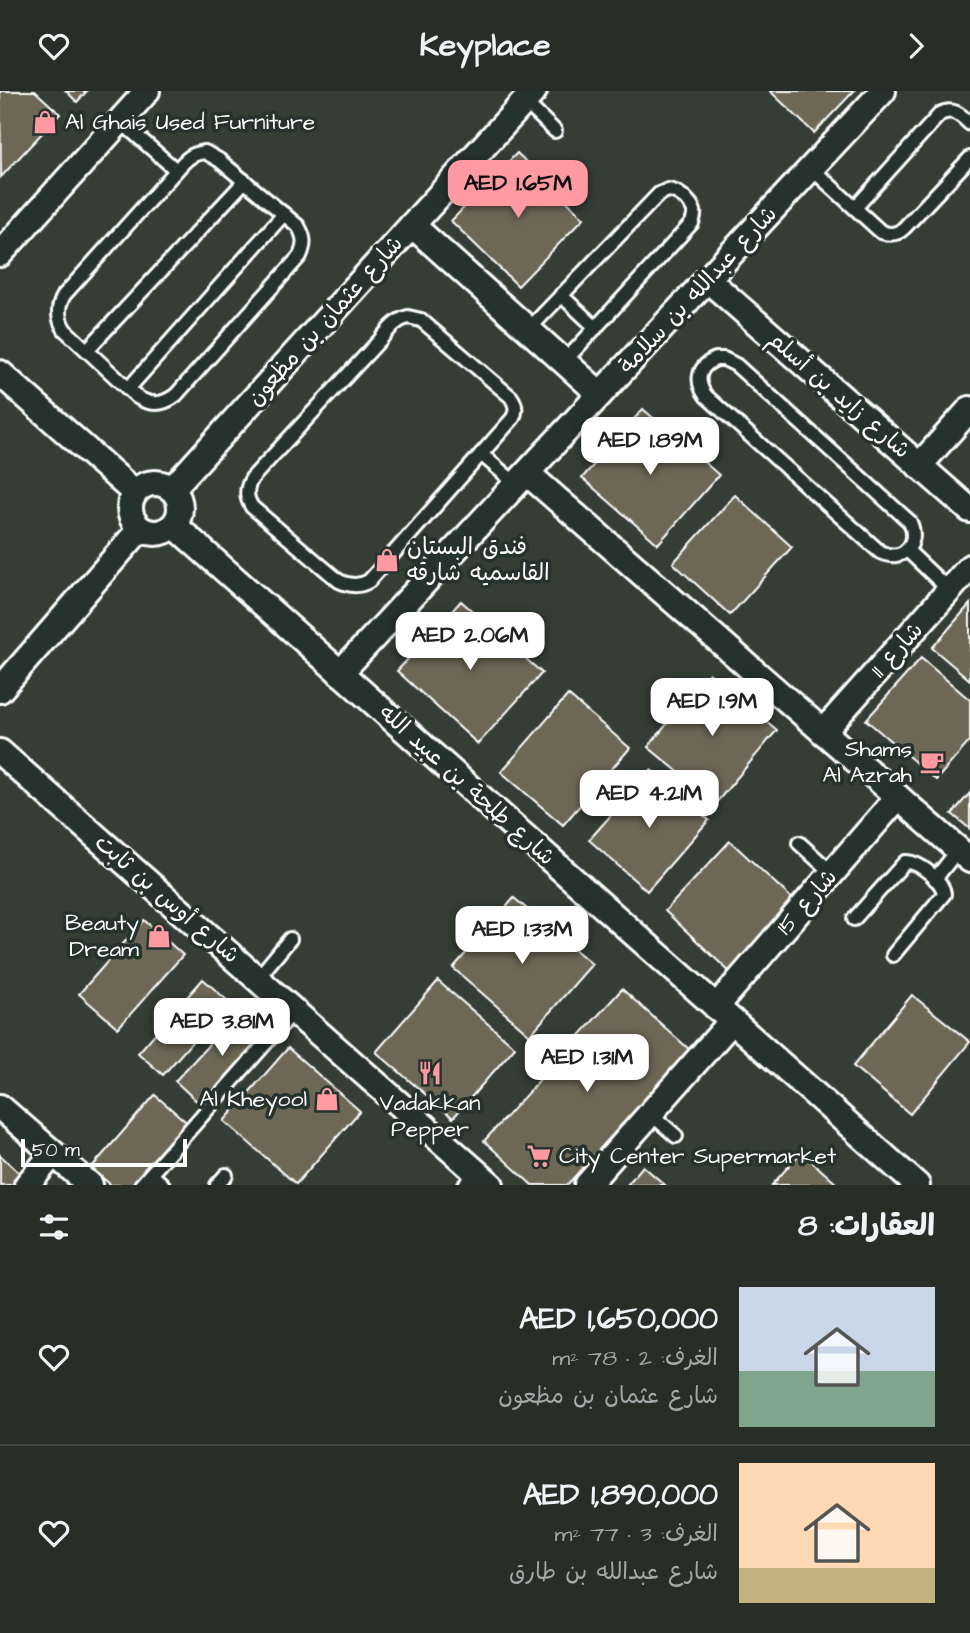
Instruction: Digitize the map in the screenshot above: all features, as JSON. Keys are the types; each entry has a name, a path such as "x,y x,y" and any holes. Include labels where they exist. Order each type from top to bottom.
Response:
{"street":[{"path":"5,237 147,91"},
{"name":"شارع عبدالله بن سلامة","path":"340,673 883,91"},
{"name":"شارع عثمان بن مظعون","path":"172,489 530,96"},
{"path":"412,225 600,394"},
{"name":"شارع زايد بن أسلم","path":"707,279 970,510"},
{"path":"0,373 135,493"},
{"path":"919,466 970,409"},
{"path":"522,479 823,732 964,855"},
{"path":"159,484 172,489 180,506 174,525 164,532 152,533 141,529 132,518 130,505 135,493 146,485 159,484"},
{"name":"شارع طلحة بن عبيد الله","path":"174,525 917,1185"},
{"path":"0,690 141,529"},
{"name":"شارع 11","path":"823,732 970,567"},
{"name":"شارع أوس بن ثابت","path":"0,753 294,1011 477,1180"},
{"name":"شارع 15","path":"587,1185 650,1113 832,873 898,797"},
{"path":"0,1107 90,1185"},
{"path":"27,1185 53,1154"}],"lane":[{"path":"530,96 555,131"},
{"path":"855,208 940,114 955,112 970,124"},
{"path":"120,121 176,170"},
{"path":"205,152 212,155 245,181 298,226 304,239 300,256 176,395 164,403 149,403 137,397 65,330 58,309 60,301 189,156 205,152"},
{"path":"811,168 881,232 896,234 970,158"},
{"path":"87,350 245,181"},
{"path":"528,330 659,194 668,190 678,193 692,207 692,223 564,362"},
{"path":"128,389 284,214"},
{"path":"561,295 596,328"},
{"path":"408,317 421,320 514,402 516,407 513,418 481,454 369,581 357,585 339,581 252,507 247,496 252,478 396,323 408,317"},
{"path":"724,359 736,365 911,522 914,537 907,550 894,556 880,552 706,396 699,382 703,367 708,362 724,359"},
{"path":"481,454 522,479"},
{"path":"907,550 949,590"},
{"path":"799,843 832,873"},
{"path":"935,879 964,855"},
{"path":"854,919 905,862 915,862 943,886 944,894 893,955"},
{"path":"257,979 290,939"},
{"path":"141,1185 294,1011"},
{"path":"650,1113 677,1136"},
{"path":"151,1174 163,1185"}],"building":[{"path":"0,91 35,91 60,114 1,177"},
{"path":"66,91 87,91 77,102"},
{"path":"770,91 854,91 814,133"},
{"path":"517,153 584,218 518,286 451,221"},
{"path":"643,409 719,475 658,544 582,478"},
{"path":"735,495 792,547 730,615 673,563"},
{"path":"461,601 542,673 478,744 397,671"},
{"path":"970,604 970,680 932,648"},
{"path":"921,658 970,700 970,741 936,780 866,720"},
{"path":"709,673 777,730 716,803 648,747"},
{"path":"568,695 630,748 563,825 501,772"},
{"path":"651,770 709,820 647,891 589,840"},
{"path":"970,793 970,829 952,814"},
{"path":"730,841 800,906 734,976 665,911"},
{"path":"514,898 592,964 530,1035 453,968"},
{"path":"144,920 183,955 118,1028 79,994"},
{"path":"203,979 228,1001 163,1075 138,1053"},
{"path":"438,981 515,1047 453,1118 376,1052"},
{"path":"622,989 690,1050 567,1185 532,1185 484,1141"},
{"path":"912,995 970,1042 910,1114 853,1066"},
{"path":"241,1010 268,1035 202,1106 175,1081"},
{"path":"288,1048 360,1111 296,1184 224,1121"},
{"path":"155,1095 191,1126 138,1185 111,1185 91,1168"},
{"path":"801,1152 838,1185 772,1185"},
{"path":"0,1155 25,1178 19,1185 0,1185"},
{"path":"643,1166 665,1185 627,1185"}],"place":[{"name":"Al Ghais Used Furniture","path":"45,122"},
{"name":"فندق البستان القاسميه شارقه","path":"387,560"},
{"name":"Shams Al Azrah","path":"932,762"},
{"name":"Beauty Dream","path":"159,936"},
{"name":"Vadakkan Pepper","path":"430,1073"},
{"name":"Al Kheyool","path":"327,1099"},
{"name":"City Center Supermarket","path":"539,1156"}]}
